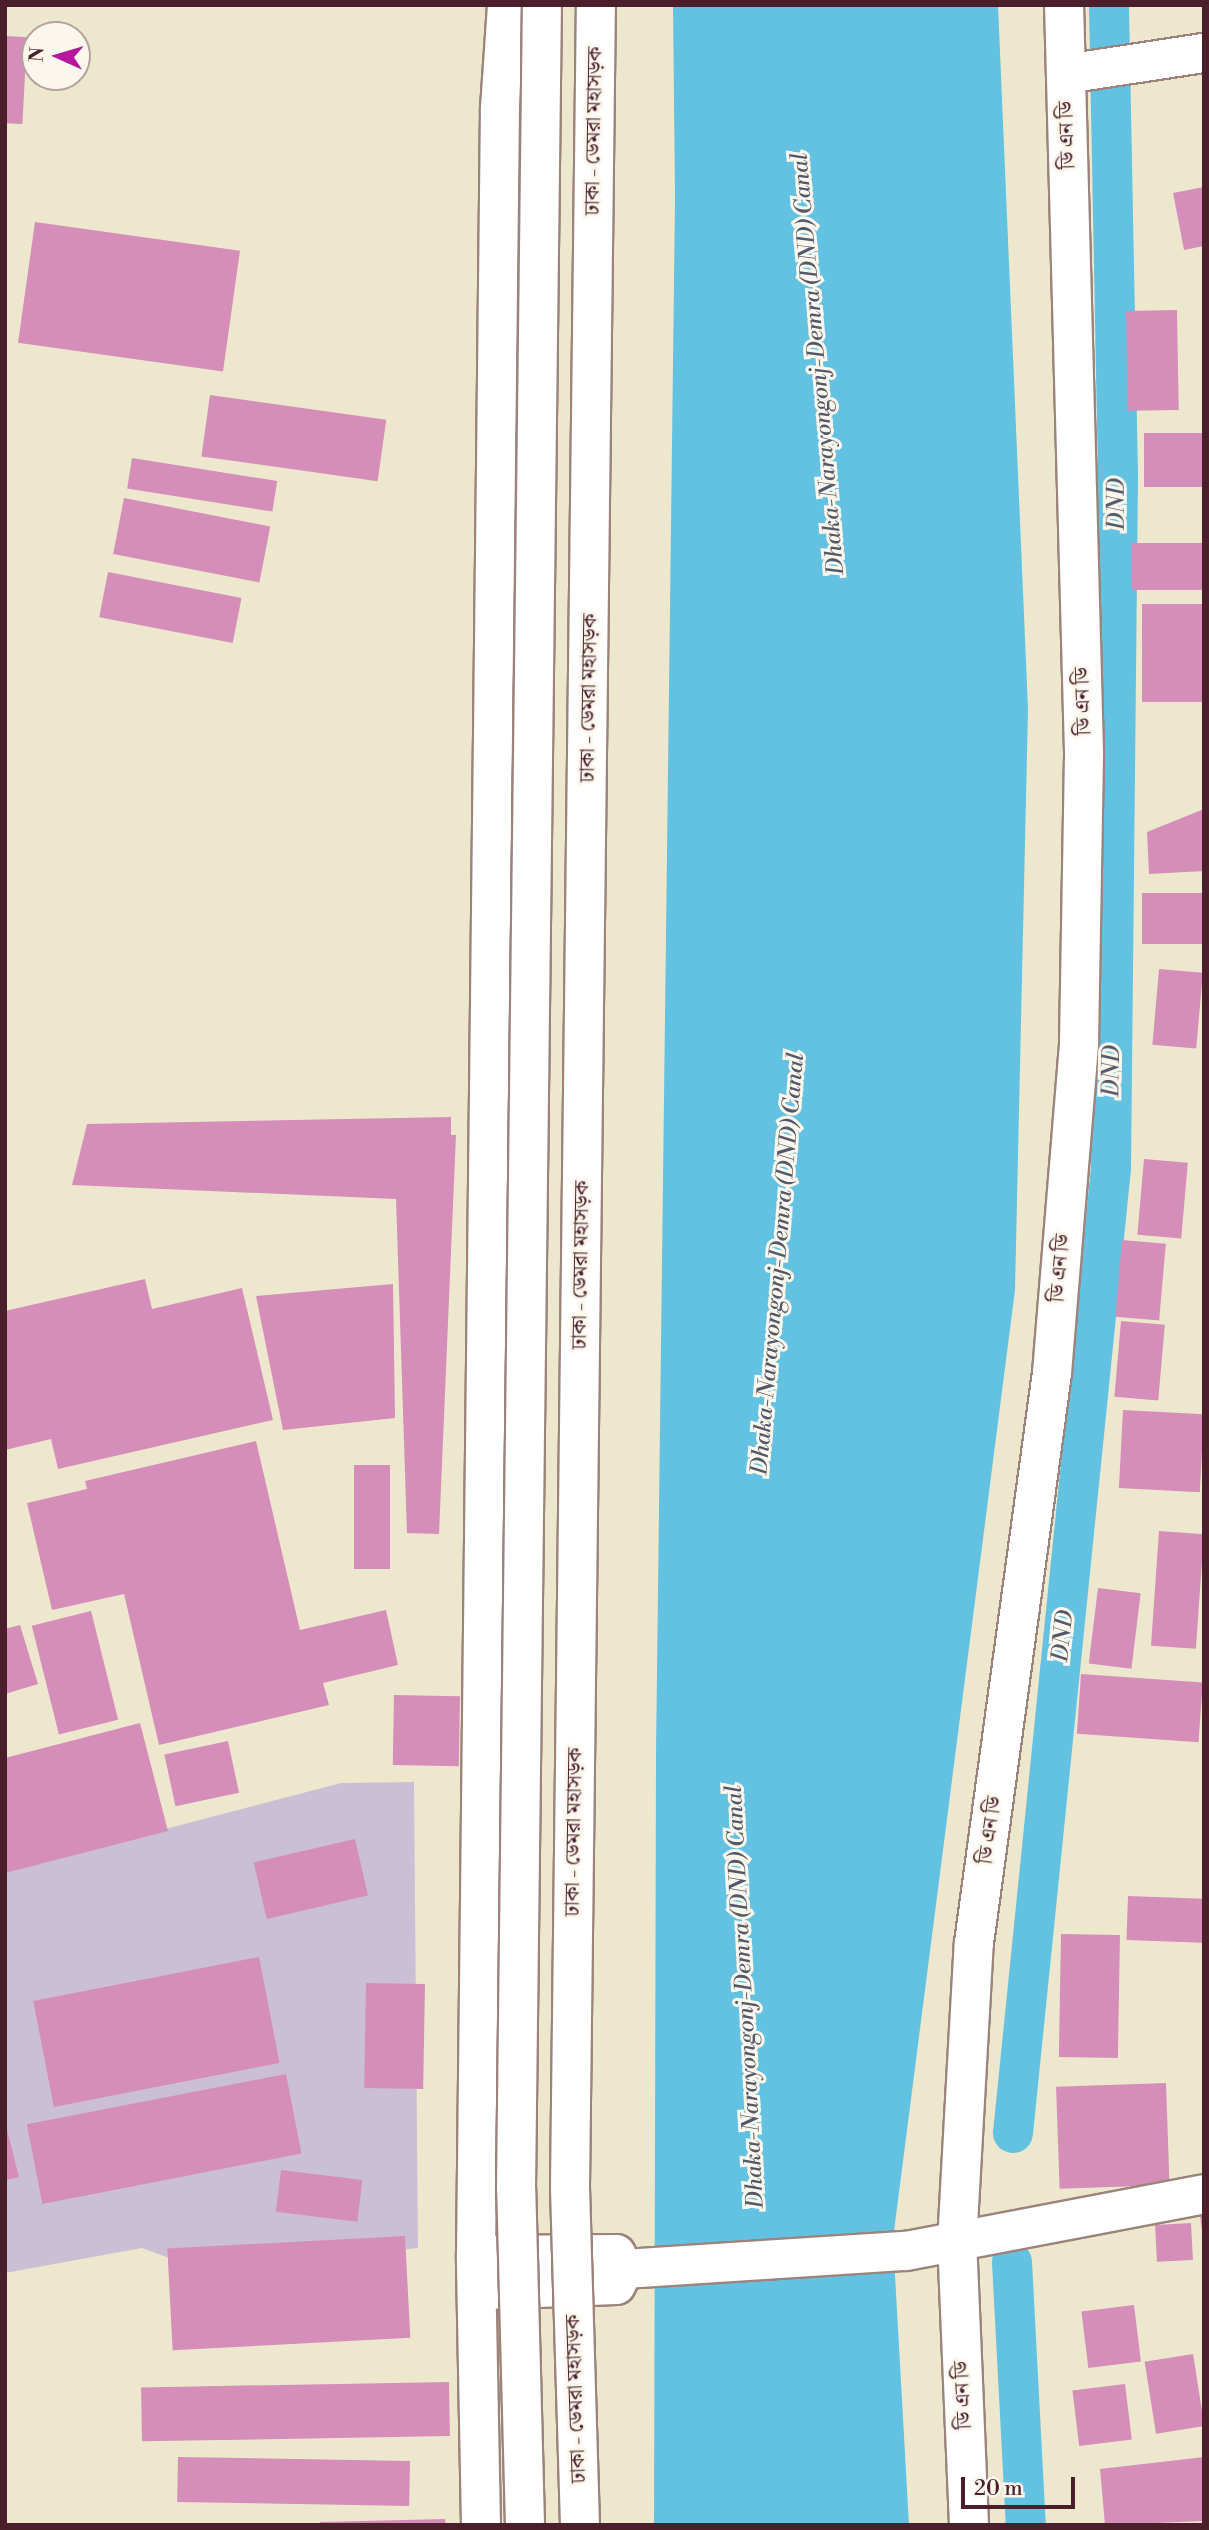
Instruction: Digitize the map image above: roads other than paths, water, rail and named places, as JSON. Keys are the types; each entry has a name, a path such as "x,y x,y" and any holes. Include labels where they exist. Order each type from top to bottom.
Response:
{"street":[{"path":"481,2525 476,2273 500,108 508,5"},
{"path":"525,2525 516,2189 541,5"},
{"name":"ঢাকা - ডেমরা মহাসড়ক","path":"580,2525 570,2187 596,5"},
{"name":"ডি এন ডি","path":"970,2525 957,2243 974,1943 1052,1373 1079,1042 1084,752 1064,5"},
{"path":"1066,74 1204,52"},
{"path":"476,2273 616,2254 634,2269 906,2252 1204,2194"}],"water":[{"name":"Dhaka-Narayongonj-Demra (DND) Canal","path":"673,5 998,5 1028,709 1015,1290 893,2239 909,2525 654,2525 656,1753 675,198"}],"waterway":[{"name":"DND","path":"1013,2133 1111,1168 1118,475 1109,5"},
{"path":"1012,2262 1026,2525"}]}
